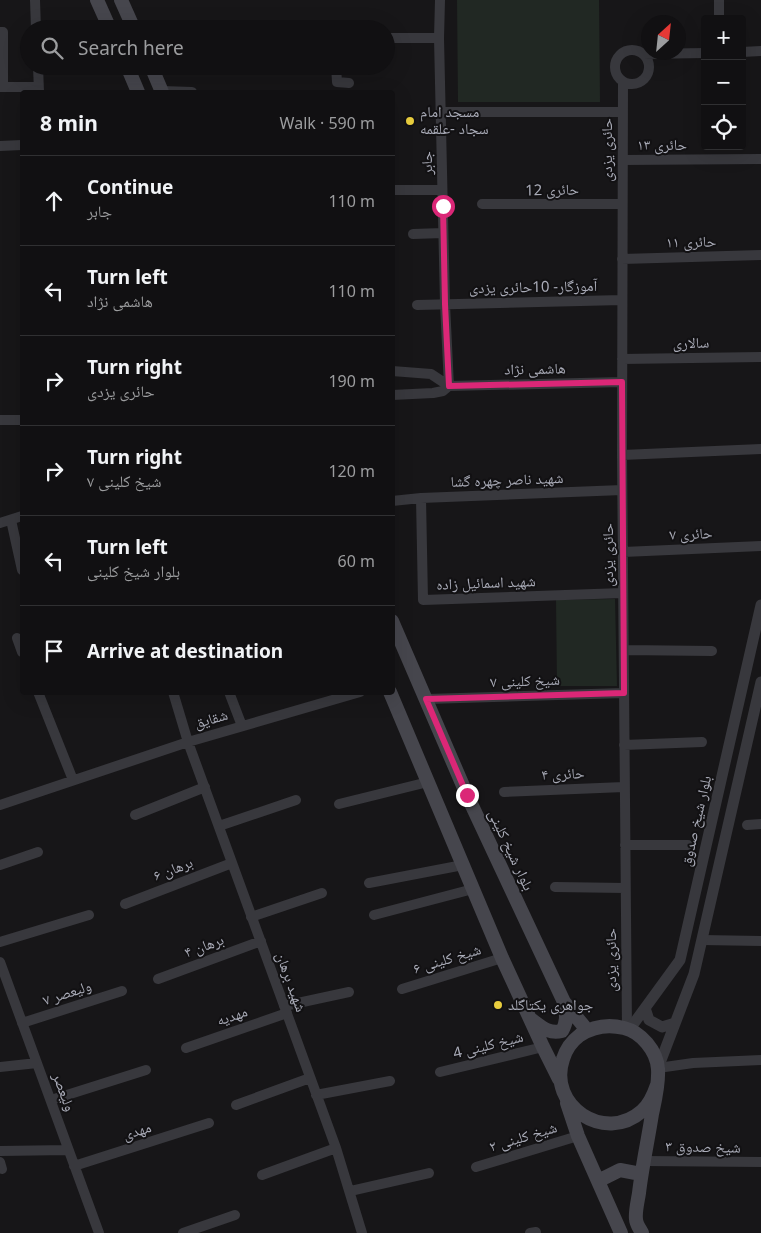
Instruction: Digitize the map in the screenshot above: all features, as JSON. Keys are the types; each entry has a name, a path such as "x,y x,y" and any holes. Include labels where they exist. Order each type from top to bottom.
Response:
{"main road":[{"path":"97,0 106,20"},
{"path":"122,0 130,20"},
{"path":"131,75 137,90"},
{"path":"155,75 161,90"},
{"name":"بلوار شیخ کلینی","path":"395,628 467,795 564,1002 587,1030"},
{"path":"391,695 502,958 560,1081 578,1136 621,1233"},
{"path":"531,1020 545,1029 554,1032 562,1030 566,1024 567,1017 564,1002"},
{"path":"560,1081 561,1066 566,1051 575,1039 587,1030 600,1026 628,1029 643,1039 653,1052 658,1068 657,1085 636,1220 642,1233"},
{"path":"565,1096 573,1108 585,1118 615,1123 630,1119 642,1111 652,1099 657,1085"},
{"path":"598,1181 620,1170 643,1168"}],"street":[{"path":"35,0 36,20"},
{"name":"جابر","path":"440,0 443,233 449,386"},
{"path":"719,0 719,15"},
{"path":"0,32 3,32 2,87 39,90 38,75"},
{"path":"395,38 439,38"},
{"path":"641,53 627,50 618,56 614,67 620,80 628,84 644,79 649,69 648,60"},
{"path":"746,52 761,51"},
{"path":"686,53 701,53"},
{"path":"337,75 337,82 349,83"},
{"name":"حائری یزدی","path":"623,82 622,490 628,1029"},
{"path":"441,112 622,112"},
{"path":"0,146 20,145"},
{"name":"حائری ۱۳","path":"622,160 761,159"},
{"path":"395,190 442,190"},
{"name":"حائری 12","path":"482,204 622,204"},
{"path":"413,234 443,233"},
{"name":"حائری ۱۱","path":"622,259 761,255"},
{"name":"آموزگار- 10حائری یزدی","path":"417,305 622,300"},
{"name":"سالاری","path":"622,359 761,356"},
{"path":"395,370 431,374 449,386"},
{"name":"هاشمی نژاد","path":"395,395 438,392 443,391 449,386 622,382"},
{"path":"0,420 20,420"},
{"path":"622,455 761,449"},
{"name":"شهید ناصر چهره گشا","path":"395,501 622,490"},
{"name":"شهید اسمائیل زاده","path":"422,498 423,600 623,593"},
{"path":"0,523 20,517"},
{"path":"11,520 20,561"},
{"name":"حائری ۷","path":"623,552 761,546"},
{"name":"بلوار شیخ صدوق","path":"628,1029 646,1008 680,960 761,605"},
{"path":"17,638 20,646"},
{"path":"624,650 712,651"},
{"path":"761,682 694,974 658,1068 693,1063 761,1060"},
{"name":"شیخ کلینی ۷","path":"426,699 624,693"},
{"path":"39,695 73,780"},
{"name":"شهید برهان","path":"174,695 204,788 336,1148 362,1233"},
{"path":"230,695 242,726"},
{"name":"شقایق","path":"0,805 188,742 329,697 341,695"},
{"path":"624,745 702,742"},
{"path":"339,804 428,782"},
{"name":"حائری ۴","path":"504,792 624,787"},
{"path":"135,815 204,788"},
{"path":"219,826 296,800"},
{"path":"747,824 761,824"},
{"path":"625,845 688,845"},
{"path":"0,865 38,852"},
{"name":"برهان ۶","path":"125,904 232,863"},
{"path":"369,883 463,865"},
{"path":"555,887 626,888"},
{"path":"374,915 473,889"},
{"path":"252,916 322,893"},
{"path":"0,942 89,914"},
{"path":"702,940 761,940"},
{"name":"برهان ۴","path":"158,979 261,942"},
{"name":"شیخ کلینی ۶","path":"402,989 502,958"},
{"name":"ولیعصر","path":"0,964 99,1233"},
{"name":"ولیعصر ۷","path":"22,1023 122,991"},
{"name":"مهدیه","path":"186,1048 285,1010 349,992"},
{"path":"646,1008 649,1020 662,1026 675,1023"},
{"name":"شیخ کلینی 4","path":"440,1072 543,1047"},
{"path":"0,1067 37,1063"},
{"path":"51,1100 146,1070"},
{"path":"236,1106 310,1078"},
{"path":"316,1095 390,1081"},
{"name":"مهدی","path":"74,1166 209,1123"},
{"name":"شیخ کلینی ۲","path":"476,1167 578,1136"},
{"path":"262,1175 336,1148"},
{"path":"0,1151 68,1150"},
{"name":"شیخ صدوق ۳","path":"643,1168 761,1162"},
{"path":"350,1191 429,1173"},
{"path":"183,1233 235,1215"}],"shaded area":[{"path":"457,0 599,0 600,102 458,102"},
{"path":"615,599 617,686 557,686 556,600"}],"place":[{"name":"مسجد امام سجاد -علقمه","path":"410,121"},
{"name":"جواهری یکتاگلد","path":"498,1005"}],"route":[{"path":"443,206 449,386 622,382 624,693 426,699 467,795"}]}
